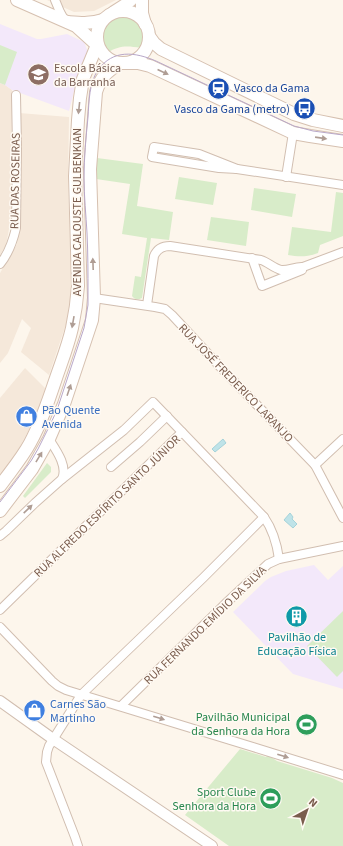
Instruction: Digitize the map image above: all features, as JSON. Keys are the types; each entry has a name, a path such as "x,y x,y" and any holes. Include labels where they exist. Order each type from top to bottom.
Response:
{"main road":[{"path":"17,0 76,26 97,45 105,57 114,62 138,63 150,66 293,133 343,141"},
{"path":"65,21 86,23 98,22 131,0"},
{"path":"123,63 142,56 148,44 147,30 142,13 142,0"},
{"path":"114,12 121,11 135,14 141,19 154,43 161,49 294,114 313,120 343,126"},
{"path":"97,45 97,31 103,20"},
{"name":"AVENIDA CALOUSTE GULBENKIAN","path":"0,486 30,444 46,408 69,340 74,320 78,286 74,176 78,120 83,79 97,45"},
{"name":"AVENIDA CALOUSTE GULBENKIAN","path":"0,511 32,469 49,440 64,404 89,330 93,314 94,298 90,169 96,92 98,83 101,79 108,72 123,63"}],"street":[{"path":"55,0 65,21"},
{"name":"RUA DAS ROSEIRAS","path":"0,264 9,250 16,228 16,95"},
{"path":"286,177 293,133"},
{"path":"236,169 199,154 154,147 152,158 219,168 236,169 343,186"},
{"path":"147,305 154,256 159,249 166,246 252,258 266,261 282,270 303,267 343,252"},
{"path":"252,258 262,286 301,271 303,267"},
{"name":"RUA JOSÉ FREDERICO LARANJO","path":"94,298 147,305 164,309 172,315 315,465 343,518"},
{"path":"0,536 62,479 124,430 154,402 182,432"},
{"path":"111,467 167,416"},
{"path":"36,430 41,430 44,433 64,467 64,475 62,479"},
{"name":"RUA ALFREDO ESPÍRITO SANTO JÚNIOR","path":"0,610 182,432 264,517 269,524 277,545 279,559"},
{"path":"315,465 343,439"},
{"path":"78,846 46,762 47,752 53,739 81,695 264,517"},
{"name":"RUA FERNANDO EMÍDIO DA SILVA","path":"121,706 262,568 279,559 343,546"},
{"path":"0,627 58,686 66,690 253,746 343,776"},
{"path":"0,701 53,739 212,846"}],"shaded area":[{"path":"47,0 116,0 94,11 74,12"},
{"name":"Escola Básica da Barranha","path":"0,24 37,39 67,34 84,42 88,52 80,67 69,111 12,90 0,83"},
{"path":"0,83 12,90 11,218 6,245 0,255"},
{"path":"19,113 69,117 68,184 70,246 74,278 66,324 49,375 21,352 31,328 22,319 8,353 0,363 0,273 17,244 21,205"},
{"path":"25,368 47,390 31,426 4,476 0,474 0,398"},
{"path":"314,565 328,580 343,566 343,689 293,674 233,612 271,577 286,571"}],"green space":[{"path":"122,16 133,20 143,31 143,42 141,48 124,47 107,53 102,41 103,30 110,21"},
{"path":"0,45 17,52 5,85 0,83"},
{"path":"97,158 143,164 137,206 173,212 169,240 151,238 142,298 139,299 135,299 132,296 135,276 141,277 147,238 122,234 130,184 96,179"},
{"path":"179,177 217,183 213,205 175,199"},
{"path":"254,188 296,194 292,217 251,210"},
{"path":"336,192 343,193 343,236 320,245 318,253 303,256 288,255 292,227 331,232"},
{"path":"211,217 249,222 246,246 207,240"},
{"path":"47,463 51,467 51,472 25,498 23,496"},
{"path":"343,611 343,671 337,677 307,646"},
{"name":"Sport Clube Senhora da Hora","path":"240,749 266,757 268,755 277,761 332,778 343,783 343,846 229,846 185,815"}],"water":[{"path":"223,439 226,443 215,452 212,449"},
{"path":"290,513 293,517 292,519 297,524 293,528 284,520"}],"tram line":[{"path":"0,502 31,461 50,425 57,410 84,328 88,305 88,248 84,185 85,148 91,87 95,75 104,63 110,58 125,54 148,58 294,126 313,131 343,135"}],"place":[{"name":"Escola Básica da Barranha","path":"39,75"},
{"name":"Vasco da Gama","path":"218,88"},
{"name":"Vasco da Gama (metro)","path":"305,109"},
{"name":"Pão Quente Avenida","path":"27,417"},
{"name":"Pavilhão de Educação Física","path":"297,616"},
{"name":"Carnes São Martinho","path":"34,711"},
{"name":"Pavilhão Municipal da Senhora da Hora","path":"306,724"},
{"name":"Sport Clube Senhora da Hora","path":"271,799"}]}
